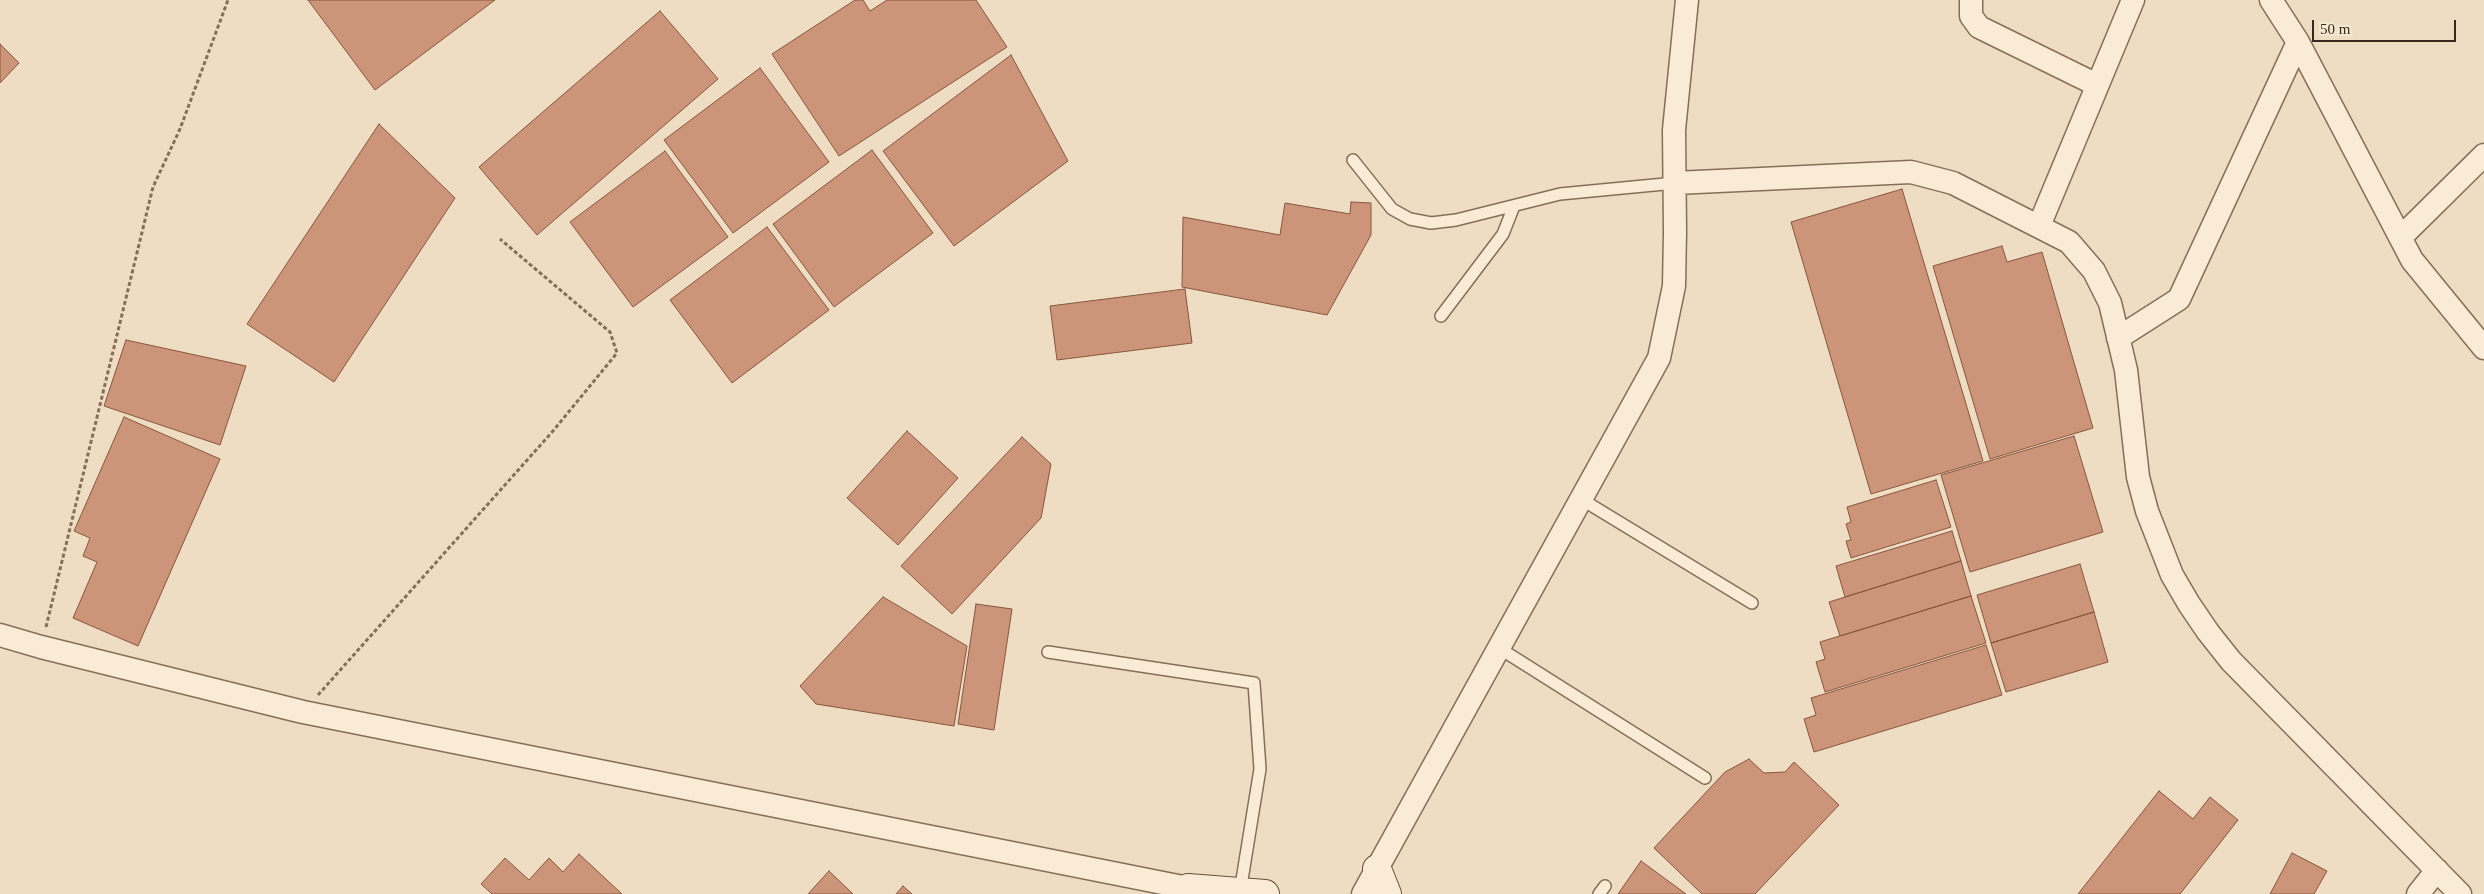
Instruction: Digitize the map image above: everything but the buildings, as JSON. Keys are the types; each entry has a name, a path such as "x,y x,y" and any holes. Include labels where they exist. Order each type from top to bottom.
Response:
{"street":[{"path":"1363,894 1659,358 1674,286 1674,130 1687,0"},
{"path":"1971,0 1971,16 1979,27 2097,85"},
{"path":"2039,226 2132,0"},
{"path":"2277,3 2412,260 2484,348"},
{"path":"2118,338 2179,299 2298,42"},
{"path":"2401,237 2484,155"},
{"path":"1675,183 1911,172 1953,184 2069,242 2094,270 2110,302 2126,370 2138,477 2147,511 2168,567 2189,604 2231,661 2460,894"},
{"path":"0,635 41,647 303,712 1190,891 1253,893"},
{"path":"1377,869 1387,894"},
{"path":"2418,894 2437,870"}],"lane":[{"path":"1352,160 1385,202 1396,212 1410,220 1431,223 1456,220 1560,194 1675,183"},
{"path":"1441,316 1503,234 1514,206"},
{"path":"1581,499 1752,603"},
{"path":"1499,648 1704,778"},
{"path":"1048,652 1254,683 1260,768 1253,893"}],"path":[{"path":"41,647 153,187 180,129 228,0"},
{"path":"303,712 553,431 617,353 610,332 500,239"}]}
